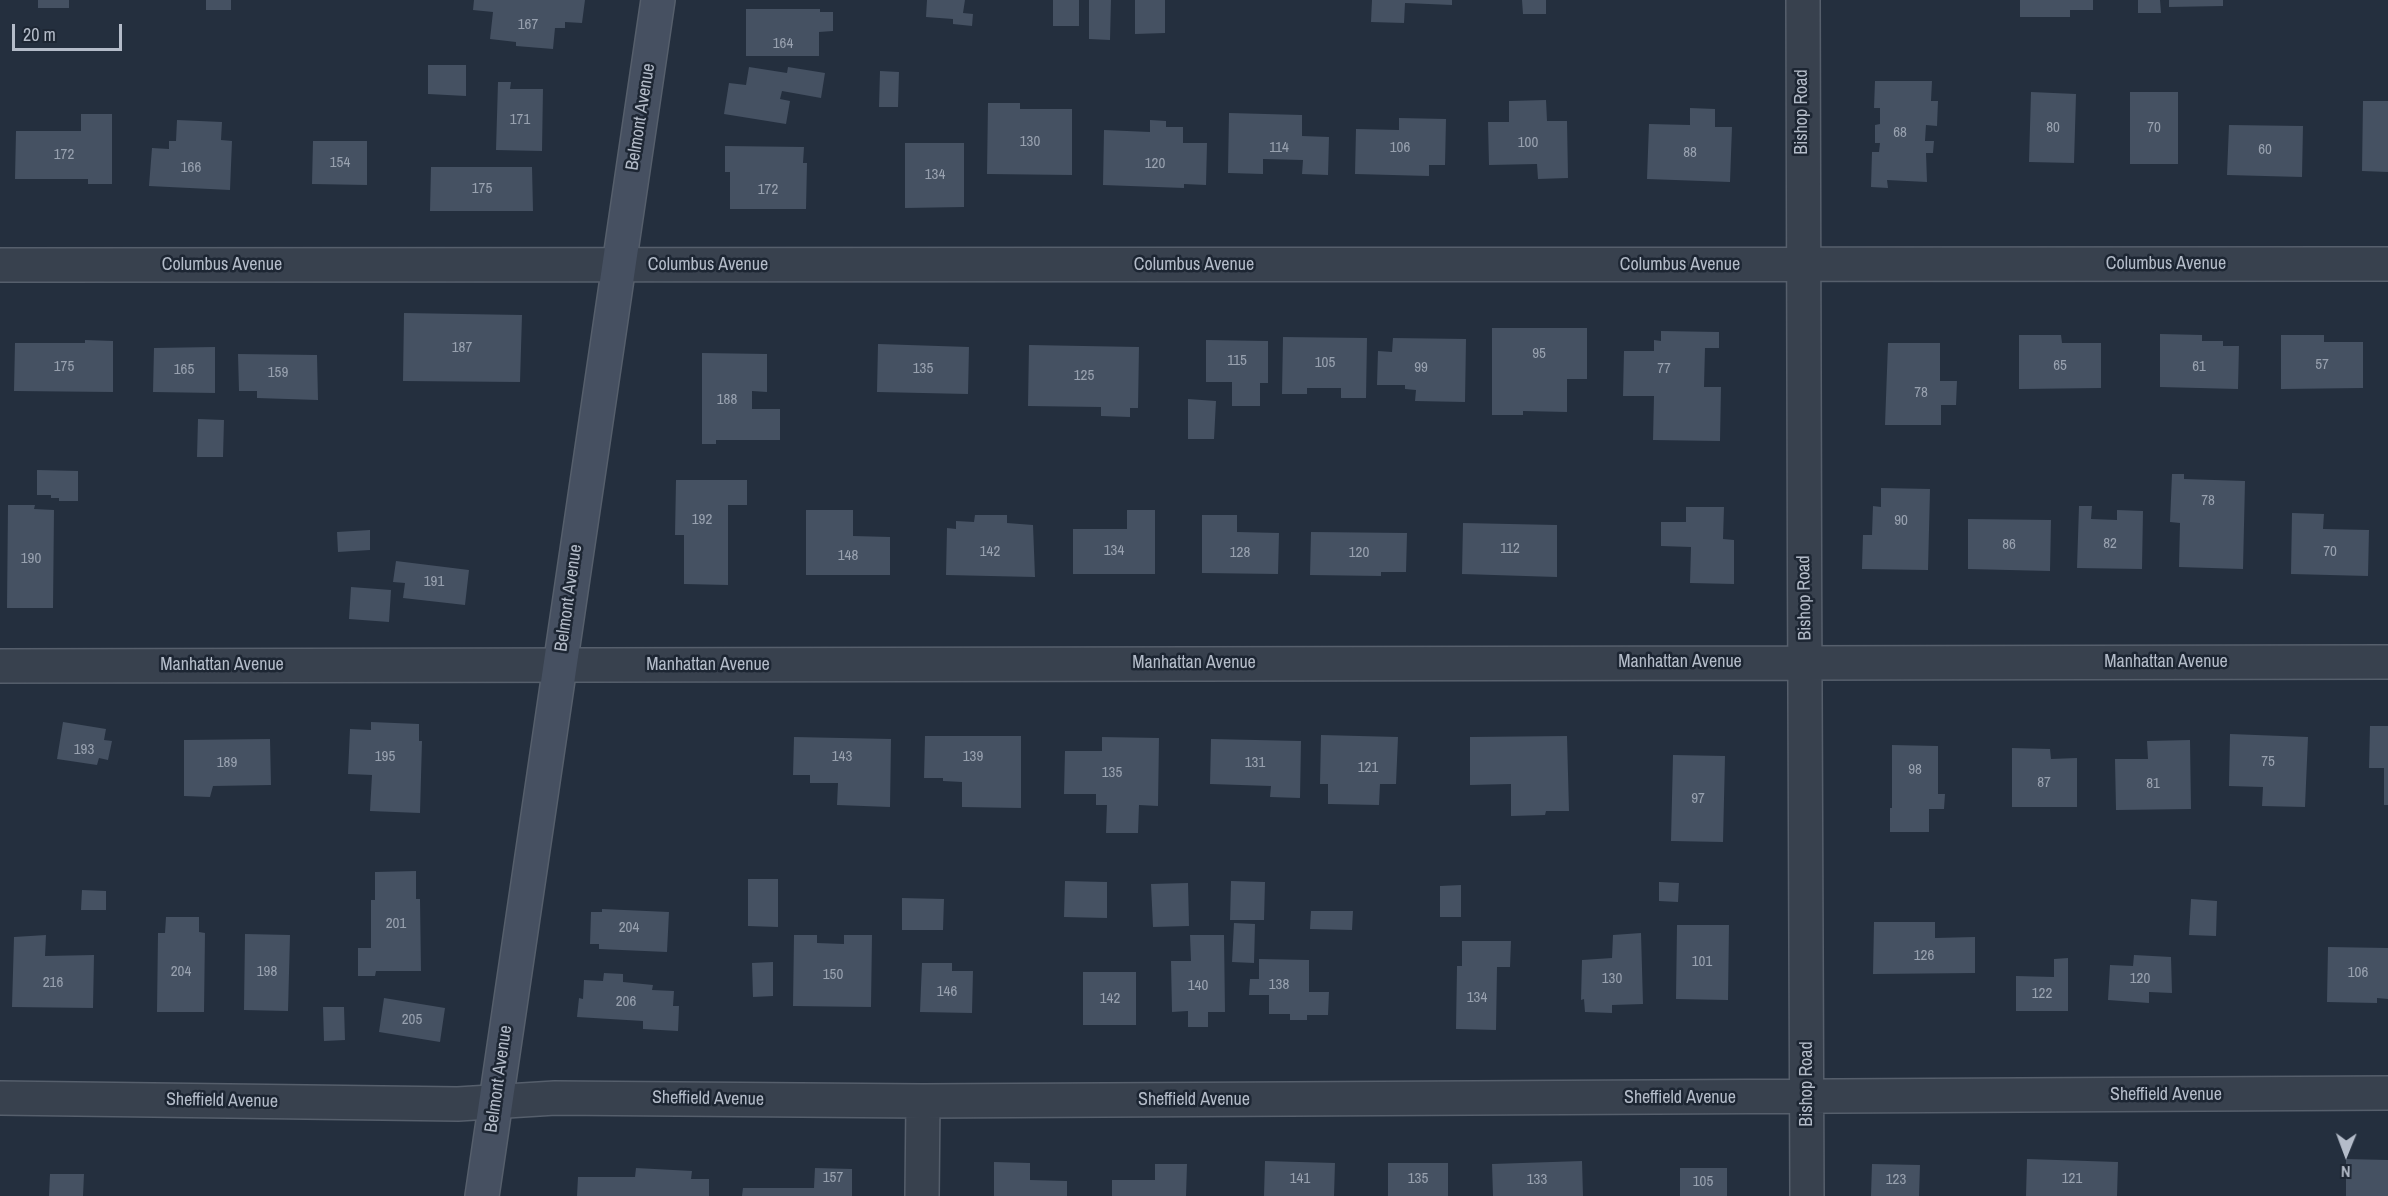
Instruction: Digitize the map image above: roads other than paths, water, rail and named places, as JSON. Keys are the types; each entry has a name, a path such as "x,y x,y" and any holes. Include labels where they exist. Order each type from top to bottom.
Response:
{"main road":[{"name":"Belmont Avenue","path":"482,1196 658,0"}],"street":[{"name":"Bishop Road","path":"1803,0 1802,266 1808,1196"},
{"name":"Columbus Avenue","path":"0,265 2388,264"},
{"name":"Manhattan Avenue","path":"0,666 2388,662"},
{"name":"Sheffield Avenue","path":"0,1098 458,1104 555,1098 923,1101 2388,1093"},
{"path":"922,1196 923,1101"}]}
